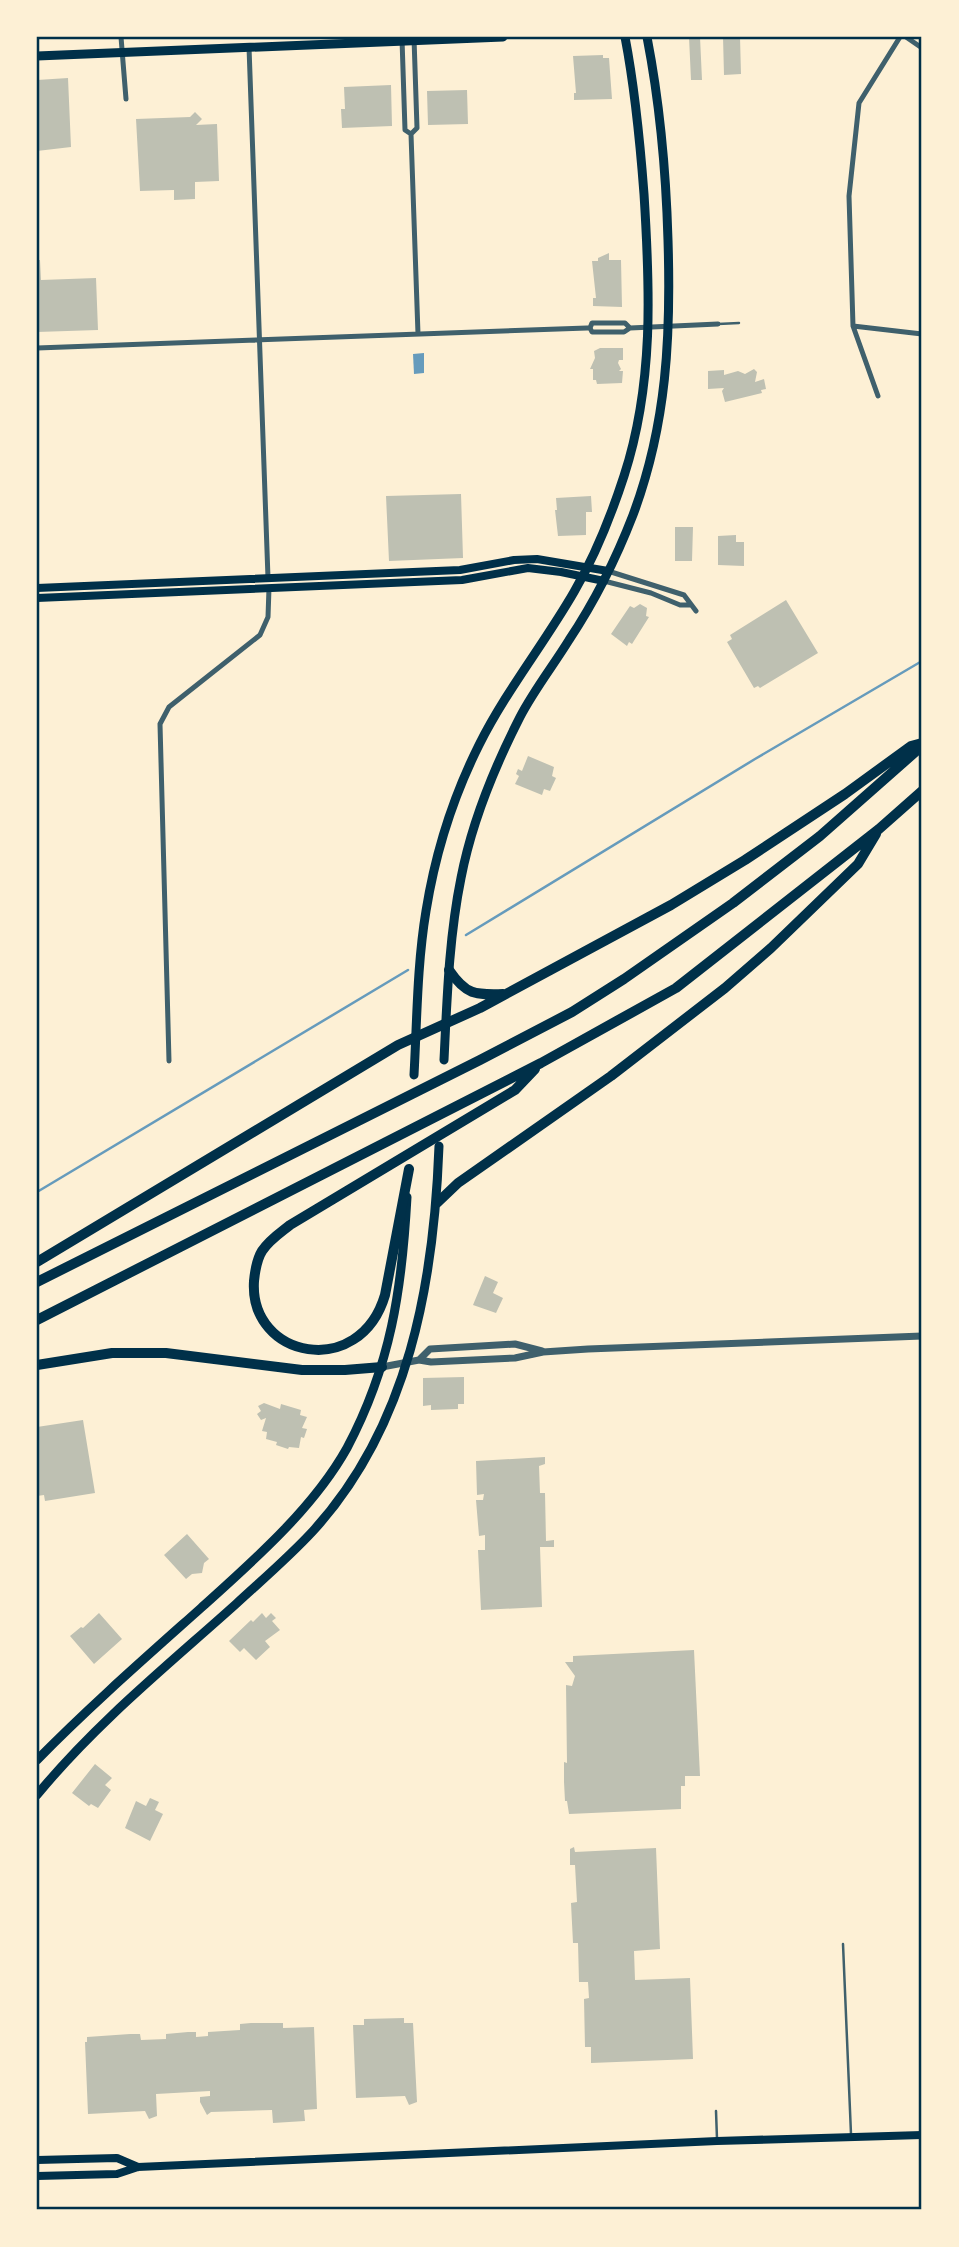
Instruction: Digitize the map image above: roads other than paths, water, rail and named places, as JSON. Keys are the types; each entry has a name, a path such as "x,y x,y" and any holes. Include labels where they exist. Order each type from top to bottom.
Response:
{"highway":[{"path":"37,1262 398,1045 507,993 671,905 746,860 911,747 922,744"},
{"path":"37,1282 572,1012 733,903 820,835 922,744"},
{"path":"37,1320 541,1063 676,988 879,829 922,792"},
{"path":"437,1203 453,1186 601,1083 725,988 771,948 858,864 879,829"},
{"path":"449,970 461,986 471,992 480,995 507,993"},
{"path":"409,1166 385,1295 370,1325 347,1345 323,1350 302,1349 284,1341 268,1327 256,1305 255,1270 261,1252 272,1239 290,1225 515,1090 541,1063"},
{"path":"37,1365 112,1353 166,1353 302,1370 382,1367"}],"main road":[{"path":"37,56 503,37"},
{"path":"414,1075 423,931 428,897 455,803 472,761 497,712 587,567 609,517 629,457 643,394 649,327 647,255 634,85 625,37"},
{"path":"444,1060 455,913 470,839 497,764 527,705 604,581 633,515 650,458 662,400 670,326 663,148 647,37"},
{"path":"37,588 464,570 529,559 608,572"},
{"path":"37,598 466,580 528,568 604,581"},
{"path":"37,1794 87,1738 271,1572 325,1518 354,1479 394,1399 408,1362 425,1295 437,1203 439,1146"},
{"path":"37,1760 74,1722 244,1570 303,1508 346,1450 382,1367 393,1329 399,1296 409,1166"},
{"path":"37,2176 117,2174 138,2167 717,2141 922,2135"},
{"path":"37,2160 117,2158 138,2167"}],"street":[{"path":"121,37 126,99"},
{"path":"878,396 853,326 849,197 859,103 900,37"},
{"path":"906,37 922,48"},
{"path":"414,39 416,128 411,134 418,334"},
{"path":"402,40 405,130 411,134"},
{"path":"169,1061 160,724 169,707 260,635 268,617 248,47"},
{"path":"37,348 590,328 593,332 624,332 630,328 718,324"},
{"path":"853,326 922,334"},
{"path":"608,572 684,595 696,611"},
{"path":"604,581 690,606"},
{"path":"382,1367 419,1360 431,1362 515,1359 543,1352 922,1336"},
{"path":"419,1360 430,1349 515,1344 543,1352"}],"lane":[{"path":"718,324 739,323"},
{"path":"844,1944 851,2137"},
{"path":"716,2111 717,2141"}],"water":[{"path":"424,353 424,373 414,374 413,354"}],"waterway":[{"path":"466,935 922,661"},
{"path":"37,1192 408,970"}]}
